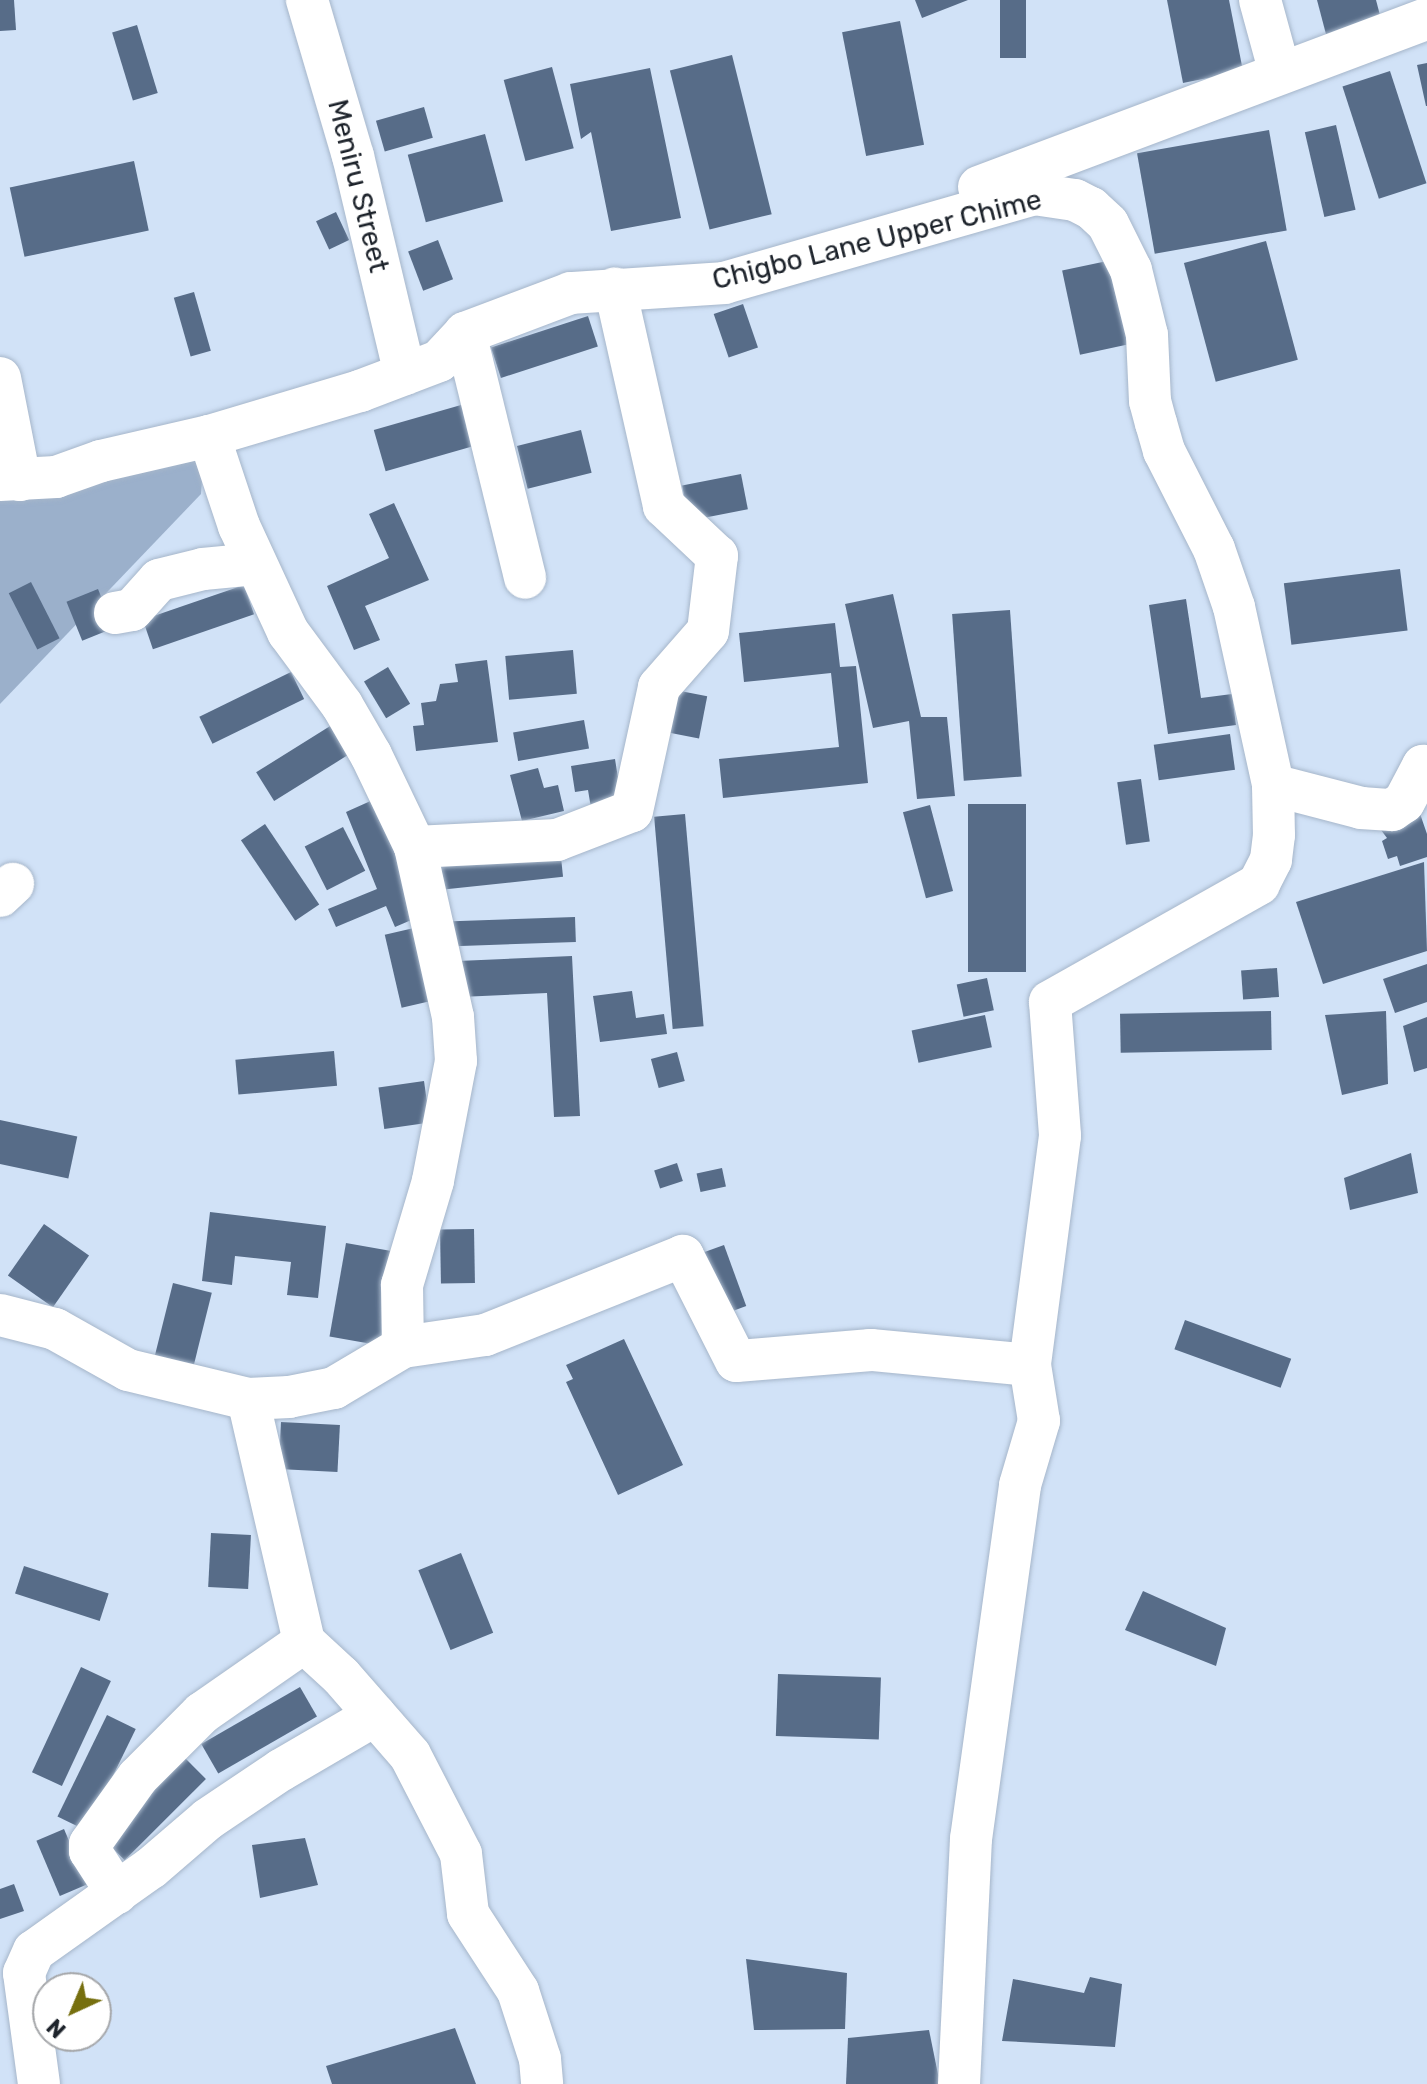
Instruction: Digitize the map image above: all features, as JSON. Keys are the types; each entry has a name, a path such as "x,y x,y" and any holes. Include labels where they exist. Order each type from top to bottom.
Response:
{"street":[{"name":"Meniru Street","path":"307,0 353,156 405,374"},
{"path":"1260,0 1280,73"},
{"path":"878,238 895,221 1063,153 1427,19"},
{"name":"Chigbo Lane Upper Chime","path":"10,480 56,477 101,461 209,436 405,374 439,361 465,333 571,293 724,283 1034,194 1075,200 1091,208 1108,224 1131,270 1149,350 1150,401 1164,451 1203,524 1234,607 1273,785 1271,860 1259,884 1050,1002 1060,1136 1030,1365"},
{"path":"415,847 557,840 632,811 659,687 708,631 717,556 664,506 615,288"},
{"path":"465,333 525,578"},
{"path":"0,378 10,480"},
{"path":"209,436 256,564 288,632 342,705 371,755 415,847 453,1017 456,1061 433,1181 402,1285 403,1347"},
{"path":"115,613 132,610 159,580 203,569 256,564"},
{"path":"1273,785 1361,808 1392,810 1404,802 1426,771"},
{"path":"0,1315 55,1329 128,1370 248,1399 289,1397 334,1388 403,1347 485,1335 683,1256 736,1361 871,1350 1030,1365 1039,1421 1020,1485 971,1839 959,2084"},
{"path":"248,1399 304,1642 341,1676 410,1755 461,1854 468,1914 518,1991 540,2059 542,2084"},
{"path":"117,1893 90,1851 90,1844 138,1777 202,1713 304,1642"},
{"path":"39,2084 24,1973 34,1951 117,1893 208,1819 281,1770 375,1715"}],"shaded area":[{"path":"204,454 201,494 0,704 0,492"}],"building":[{"path":"0,0 14,0 16,30 0,31"},
{"path":"915,0 968,0 922,18"},
{"path":"1000,0 1026,0 1026,58 1000,58"},
{"path":"1167,0 1229,0 1243,71 1183,83"},
{"path":"1317,0 1376,0 1382,23 1327,38"},
{"path":"900,21 924,145 866,156 842,32"},
{"path":"137,25 158,93 133,100 112,33"},
{"path":"732,55 772,214 710,230 670,70"},
{"path":"1427,63 1427,106 1426,106 1417,65"},
{"path":"552,67 574,148 525,161 504,80"},
{"path":"650,68 681,218 611,231 591,132 581,139 570,84"},
{"path":"1390,71 1426,183 1379,199 1342,86"},
{"path":"424,107 433,138 385,152 376,121"},
{"path":"1336,125 1356,210 1324,217 1305,132"},
{"path":"1269,130 1287,230 1155,254 1137,153"},
{"path":"485,134 503,202 426,222 408,155"},
{"path":"134,161 149,230 25,257 10,187"},
{"path":"336,212 349,240 329,249 316,221"},
{"path":"438,240 453,279 423,291 408,251"},
{"path":"1266,241 1298,360 1216,382 1184,263"},
{"path":"1112,260 1130,344 1080,355 1062,271"},
{"path":"194,292 211,351 191,356 174,298"},
{"path":"743,304 758,347 729,358 714,314"},
{"path":"588,316 598,346 501,378 491,348"},
{"path":"468,403 480,444 386,471 374,430"},
{"path":"581,430 592,473 528,489 517,446"},
{"path":"741,474 748,509 689,521 682,485"},
{"path":"394,503 429,580 365,606 380,640 354,650 327,586 389,558 369,514"},
{"path":"1400,569 1408,631 1291,645 1284,583"},
{"path":"31,582 60,638 37,649 9,593"},
{"path":"244,585 254,614 153,649 143,620"},
{"path":"98,589 114,628 82,641 66,602"},
{"path":"893,594 921,717 947,717 955,796 917,799 909,721 873,728 845,604"},
{"path":"1186,599 1201,698 1232,694 1236,725 1168,734 1149,605"},
{"path":"1010,610 1022,777 964,781 952,614"},
{"path":"835,623 840,667 856,666 868,783 723,798 719,759 839,747 831,673 744,682 739,633"},
{"path":"573,650 577,694 509,700 505,656"},
{"path":"487,660 498,742 416,751 413,726 424,725 421,703 436,701 440,684 458,682 455,664"},
{"path":"388,667 410,704 386,718 364,681"},
{"path":"291,672 304,699 212,744 199,717"},
{"path":"665,688 707,696 699,738 657,730"},
{"path":"584,720 589,749 518,761 513,733"},
{"path":"335,723 353,752 274,801 256,772"},
{"path":"1230,734 1235,770 1159,780 1154,745"},
{"path":"615,759 622,803 591,808 588,790 575,792 571,766"},
{"path":"538,768 544,788 558,785 564,811 522,821 510,775"},
{"path":"1141,779 1150,841 1126,845 1117,782"},
{"path":"375,799 423,915 395,927 386,906 336,927 328,909 377,889 346,812"},
{"path":"968,804 1026,804 1026,972 968,972"},
{"path":"930,805 953,891 926,898 903,812"},
{"path":"1417,805 1427,834 1427,857 1400,866 1397,856 1388,859 1382,841 1387,838 1381,830"},
{"path":"685,814 704,1026 673,1029 654,817"},
{"path":"265,824 319,904 295,921 241,840"},
{"path":"343,827 365,871 327,890 305,847"},
{"path":"560,848 563,877 444,889 441,861"},
{"path":"1424,862 1427,951 1323,984 1296,902"},
{"path":"575,917 576,942 454,946 453,921"},
{"path":"414,928 431,1001 402,1008 385,935"},
{"path":"572,956 580,1116 554,1117 547,993 460,997 458,961"},
{"path":"1427,964 1427,1002 1395,1013 1383,979"},
{"path":"1277,968 1279,997 1243,999 1241,971"},
{"path":"987,978 994,1010 964,1017 957,984"},
{"path":"632,991 636,1018 664,1014 667,1034 600,1042 593,996"},
{"path":"1271,1011 1272,1050 1121,1053 1120,1014"},
{"path":"1386,1011 1388,1084 1342,1095 1325,1015"},
{"path":"985,1015 992,1047 919,1063 912,1031"},
{"path":"1427,1017 1427,1068 1414,1072 1403,1026"},
{"path":"334,1051 337,1086 238,1094 235,1060"},
{"path":"677,1052 685,1081 659,1088 651,1059"},
{"path":"424,1081 430,1123 384,1129 378,1087"},
{"path":"0,1120 77,1136 68,1178 0,1164"},
{"path":"1411,1153 1418,1193 1350,1210 1344,1178"},
{"path":"677,1163 683,1181 660,1188 654,1170"},
{"path":"722,1168 726,1187 701,1192 697,1173"},
{"path":"210,1212 326,1226 318,1298 287,1295 291,1262 235,1256 232,1285 202,1281"},
{"path":"44,1224 89,1256 53,1307 8,1276"},
{"path":"474,1229 475,1283 441,1284 440,1230"},
{"path":"346,1243 401,1253 385,1346 330,1337"},
{"path":"724,1245 746,1306 720,1316 698,1255"},
{"path":"173,1283 212,1293 192,1373 153,1364"},
{"path":"1185,1320 1291,1359 1281,1388 1174,1349"},
{"path":"624,1339 683,1465 618,1495 566,1382 573,1379 566,1365"},
{"path":"281,1422 340,1425 337,1472 279,1469"},
{"path":"211,1533 251,1535 248,1589 208,1587"},
{"path":"461,1553 493,1633 451,1650 418,1570"},
{"path":"24,1566 109,1594 100,1621 15,1594"},
{"path":"1143,1591 1226,1628 1216,1666 1125,1630"},
{"path":"81,1667 111,1681 62,1786 32,1772"},
{"path":"778,1674 881,1678 879,1740 776,1736"},
{"path":"300,1687 317,1716 218,1773 201,1744"},
{"path":"107,1715 136,1729 86,1831 57,1817"},
{"path":"184,1757 206,1779 125,1860 103,1838"},
{"path":"64,1829 87,1884 60,1896 36,1841"},
{"path":"305,1838 318,1885 260,1898 252,1845"},
{"path":"14,1884 24,1911 0,1919 0,1889"},
{"path":"746,1959 847,1973 845,2029 754,2030"},
{"path":"1090,1977 1122,1984 1115,2047 1002,2041 1013,1979 1084,1993"},
{"path":"455,2028 476,2084 332,2084 326,2066"},
{"path":"929,2030 940,2084 846,2084 848,2038"}]}
